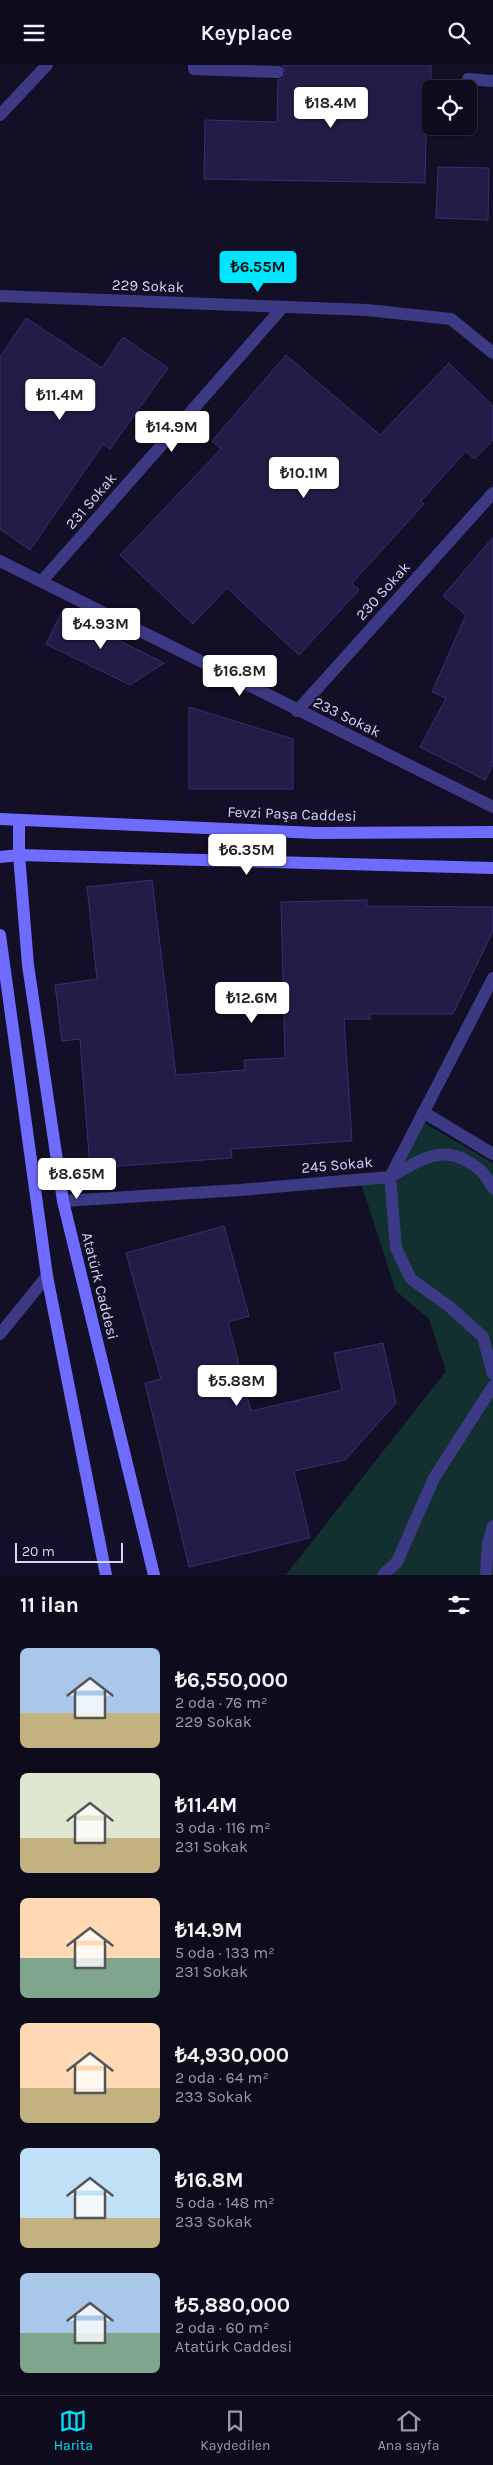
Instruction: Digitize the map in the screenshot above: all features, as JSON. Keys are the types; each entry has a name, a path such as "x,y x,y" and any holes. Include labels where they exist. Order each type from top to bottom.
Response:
{"street":[{"path":"0,115 47,65"},
{"path":"194,65 194,69 278,72"},
{"path":"468,79 493,81"},
{"name":"229 Sokak","path":"0,296 367,310 451,319 493,353"},
{"name":"231 Sokak","path":"42,581 282,308"},
{"name":"230 Sokak","path":"297,711 493,493"},
{"name":"233 Sokak","path":"0,561 297,711 493,807"},
{"name":"Fevzi Paşa Caddesi","path":"0,819 316,833 493,832"},
{"name":"Atatürk Caddesi","path":"19,821 19,855 28,965 63,1201 154,1575"},
{"path":"0,857 19,855 493,868"},
{"path":"0,935 48,1276 106,1575"},
{"name":"245 Sokak","path":"63,1201 240,1190 390,1177 493,978"},
{"path":"423,1113 493,1154"},
{"path":"493,1188 482,1169 450,1153 426,1158 390,1177 396,1248 411,1279 450,1307 483,1337 493,1373"},
{"path":"0,1334 48,1276"},
{"path":"383,1575 397,1562 434,1478 493,1386"},
{"path":"486,1575 488,1543 493,1526"},
{"path":"397,1562 401,1575"}],"green space":[{"path":"419,1120 493,1163 493,1575 286,1575 446,1371 429,1319 396,1291 360,1180 390,1177"}],"building":[{"path":"282,65 431,65 431,80 422,80 422,135 426,135 425,183 204,179 205,120 277,122 278,80 282,79 286,73"},
{"path":"438,167 489,168 488,220 436,218"},
{"path":"26,318 102,368 123,337 168,368 110,449 103,444 30,550 0,529 0,357"},
{"path":"286,355 380,435 449,363 493,406 493,440 474,459 466,451 421,501 424,504 352,583 359,590 299,655 227,588 193,624 120,555 221,449 212,441"},
{"path":"493,537 493,765 485,780 420,747 446,698 432,692 466,615 443,596"},
{"path":"62,612 164,663 130,685 46,644"},
{"path":"189,707 293,739 293,789 189,789"},
{"path":"152,880 176,1075 245,1070 244,1060 285,1058 281,902 367,900 367,906 493,907 493,931 453,1014 370,1014 370,1019 344,1019 352,1141 231,1149 232,1158 90,1168 80,1039 62,1041 55,985 97,979 87,887"},
{"path":"224,1226 249,1316 228,1322 251,1411 342,1390 334,1353 383,1343 396,1403 345,1460 294,1471 310,1538 189,1567 145,1383 161,1379 126,1253"}]}
